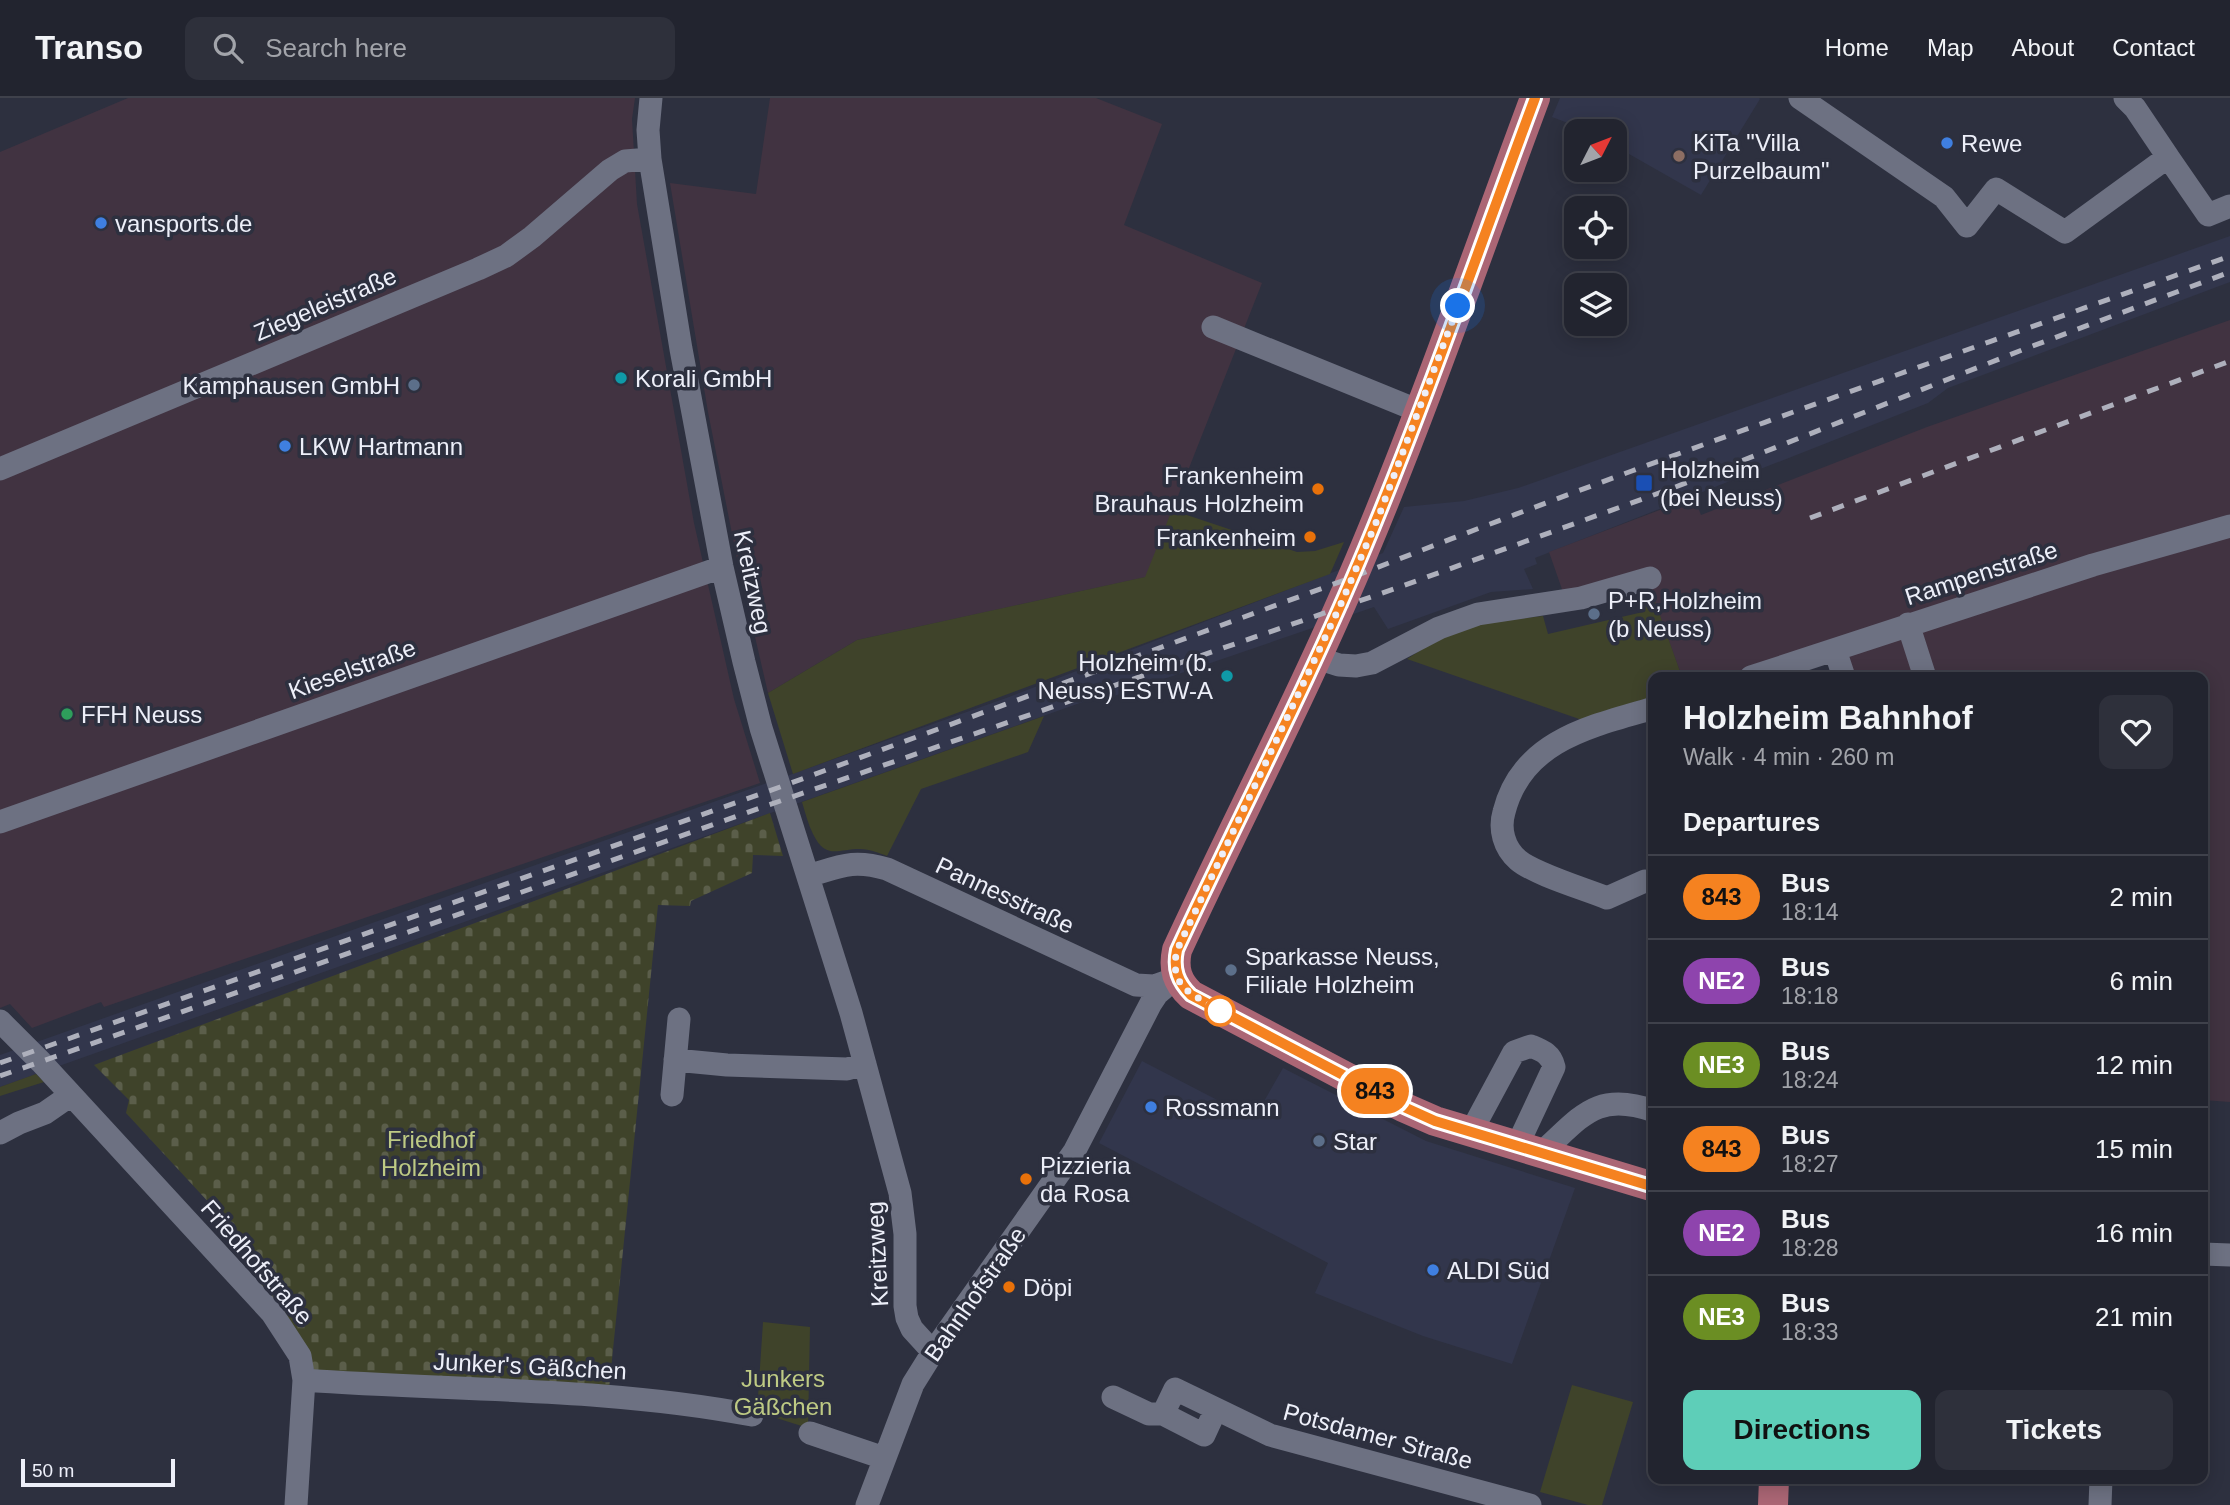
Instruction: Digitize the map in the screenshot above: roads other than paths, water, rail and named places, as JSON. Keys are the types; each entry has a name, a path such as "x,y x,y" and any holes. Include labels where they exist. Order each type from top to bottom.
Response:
{"main road":[{"path":"1535,98 1366,547 1317,658 1177,950 1175,968 1183,988 1191,995 1404,1107 1435,1121 1648,1185"},
{"path":"1773,1505 1774,1484"}],"street":[{"name":"Kreitzweg","path":"651,98 648,130 650,159 681,349 722,567 761,728 865,1064 900,1193 905,1234 907,1318 912,1329 933,1352"},
{"path":"1800,98 1944,197 1967,226 1996,188 2065,232 2168,157"},
{"path":"2125,98 2135,108 2208,215 2230,206"},
{"name":"Ziegeleistraße","path":"0,469 506,256 610,170 625,162 650,159"},
{"path":"1213,327 1419,411"},
{"name":"Rampenstraße","path":"1767,672 2093,565 2230,526"},
{"name":"Kieselstraße","path":"0,822 722,567"},
{"path":"1317,658 1339,665 1372,663 1439,628 1478,614 1581,598 1650,578"},
{"path":"1909,624 1923,672"},
{"path":"1835,650 1842,672"},
{"path":"1645,881 1607,898 1532,869 1519,861 1509,849 1502,835 1502,820 1513,785 1524,769 1546,749 1587,727 1648,710"},
{"name":"Pannesstraße","path":"808,876 850,863 877,866 1136,985 1154,986 1178,978"},
{"name":"Bahnhofstraße","path":"867,1505 913,1384 1074,1152 1151,1003 1157,994 1178,978"},
{"path":"672,1095 679,1019"},
{"name":"Friedhofstraße","path":"0,1021 272,1313 286,1332 300,1356 304,1380 296,1505"},
{"path":"1471,1132 1514,1052 1531,1046 1546,1053 1555,1067 1528,1150"},
{"path":"675,1060 727,1065 847,1069 865,1064"},
{"path":"0,1133 45,1113 71,1095"},
{"path":"1528,1150 1594,1107 1623,1102 1648,1109"},
{"path":"2208,1254 2230,1255"},
{"name":"Junker's Gäßchen","path":"304,1380 634,1398 705,1406 752,1415"},
{"name":"Potsdamer Straße","path":"1112,1397 1149,1414 1163,1414 1175,1389 1270,1435 1530,1505"},
{"path":"810,1433 884,1458"},
{"path":"2100,1505 2101,1484"}],"railway":[{"path":"0,1063 780,787 1353,577 1681,453 2230,256"},
{"path":"0,1076 783,800 1394,589 1673,488 2022,350 2230,272"},
{"path":"1810,518 2230,361"}],"place":[{"name":"Rewe","path":"1947,143"},
{"name":"KiTa \"Villa Purzelbaum\"","path":"1679,156"},
{"name":"vansports.de","path":"101,223"},
{"name":"Korali GmbH","path":"621,378"},
{"name":"Kamphausen GmbH","path":"414,385"},
{"name":"LKW Hartmann","path":"285,446"},
{"name":"Holzheim (bei Neuss)","path":"1644,483"},
{"name":"Frankenheim Brauhaus Holzheim","path":"1318,489"},
{"name":"Frankenheim","path":"1310,537"},
{"name":"P+R,Holzheim (b Neuss)","path":"1594,614"},
{"name":"Holzheim (b. Neuss) ESTW-A","path":"1227,676"},
{"name":"FFH Neuss","path":"67,714"},
{"name":"Sparkasse Neuss, Filiale Holzheim","path":"1231,970"},
{"name":"Rossmann","path":"1151,1107"},
{"name":"Star","path":"1319,1141"},
{"name":"Pizzieria da Rosa","path":"1026,1179"},
{"name":"ALDI Süd","path":"1433,1270"},
{"name":"Döpi","path":"1009,1287"}],"park label":[{"name":"Friedhof Holzheim","path":"431,1153"},
{"name":"Junkers Gäßchen","path":"783,1392"}]}
